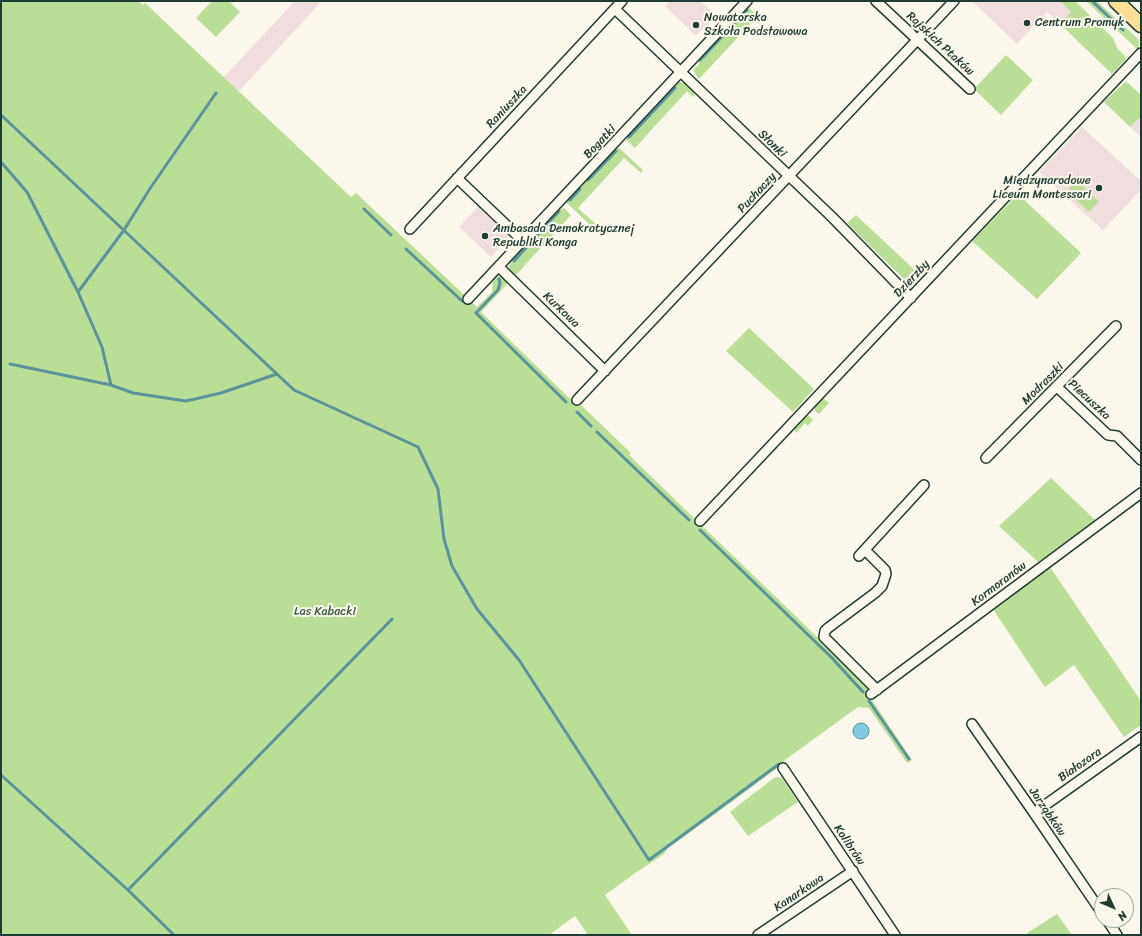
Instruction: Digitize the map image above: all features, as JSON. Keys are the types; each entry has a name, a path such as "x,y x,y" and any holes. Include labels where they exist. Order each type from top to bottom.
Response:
{"main road":[{"path":"1116,1 1141,25"}],"street":[{"name":"Raniuszka","path":"410,229 622,1"},
{"name":"Bogatki","path":"468,299 747,1"},
{"name":"Rajskich Ptaków","path":"876,1 970,89"},
{"name":"Puchaczy","path":"577,400 954,1"},
{"name":"Słonki","path":"615,9 789,176 911,298"},
{"name":"Dzierzby","path":"700,521 1141,53"},
{"path":"457,178 523,241"},
{"name":"Kurkowa","path":"499,267 605,371"},
{"name":"Modraszki","path":"986,458 1116,326"},
{"name":"Piecuszka","path":"1057,387 1108,435 1117,436 1141,460"},
{"name":"Kormoranów","path":"924,485 862,553 884,570 886,574 882,586 875,593 828,628 824,637 874,692 1141,494"},
{"name":"Jarząbków","path":"972,724 1094,901"},
{"name":"Białozora","path":"1034,813 1141,737"},
{"name":"Kolibrów","path":"784,768 895,935"},
{"name":"Kanarkowa","path":"758,935 852,872"}],"shaded area":[{"path":"295,1 322,1 238,92 223,78"},
{"name":"Nowatorska Szkoła Podstawowa","path":"670,1 700,1 716,15 696,36 665,6"},
{"path":"972,1 1060,1 1072,12 1060,24 1047,12 1017,44"},
{"path":"1141,116 1141,137 1130,127"},
{"path":"1082,127 1141,181 1141,190 1103,230 1039,172"},
{"path":"478,207 507,234 508,238 491,257 459,227"}],"green space":[{"name":"Las Kabacki","path":"1,1 138,1 143,5 145,3 351,197 356,193 477,307 492,292 493,279 499,276 504,277 509,282 481,312 568,397 582,406 631,453 629,455 869,687 865,691 912,760 907,763 869,708 858,707 667,849 664,854 605,895 632,935 588,935 575,916 549,935 1,935"},
{"path":"212,1 229,1 240,12 216,37 196,18"},
{"path":"1060,1 1075,1 1113,38 1117,48 1126,59 1112,74 1060,24 1071,12"},
{"path":"1086,1 1097,1 1137,38 1139,41 1138,50"},
{"path":"747,8 758,16 699,79 694,72 694,69 700,63 697,61"},
{"path":"1006,55 1033,80 1001,115 974,89"},
{"path":"1125,82 1141,95 1141,116 1130,127 1104,102"},
{"path":"675,83 685,83 695,93 693,97 687,91 635,148 626,140 628,136"},
{"path":"616,148 619,148 643,170 641,173 624,158 578,208 598,226 595,228 592,227 567,203 568,199"},
{"path":"1077,180 1099,202 1089,212 1067,191"},
{"path":"1018,194 1081,253 1037,299 972,241"},
{"path":"564,208 571,215 515,276 510,271 510,262 559,210"},
{"path":"856,215 921,276 911,286 847,223"},
{"path":"749,328 814,389 793,412 726,351"},
{"path":"822,397 829,403 819,414 815,411 814,406"},
{"path":"805,416 809,416 813,420 808,426 805,423 796,433 794,428"},
{"path":"1051,478 1095,520 1038,562 999,526"},
{"path":"1050,567 1141,701 1141,725 1124,737 1074,665 1045,687 993,609"},
{"path":"775,777 782,778 798,802 748,836 730,812"},
{"path":"1057,914 1072,935 1029,935 1027,933"}],"water":[{"path":"858,723 864,723 869,728 867,737 864,739 858,739 853,734 853,728"}],"waterway":[{"path":"1092,1 1123,30"},
{"path":"700,60 747,10"},
{"path":"629,137 675,88"},
{"path":"216,93 151,187 124,230 78,292 102,347 111,385 133,393 186,401 221,393 277,374"},
{"path":"1,115 294,390 418,447 438,489 444,539 452,566 477,609 519,660 649,860 779,764"},
{"path":"588,180 616,151"},
{"path":"1,162 27,192 78,292"},
{"path":"570,200 580,189"},
{"path":"364,209 391,235"},
{"path":"514,261 559,211"},
{"path":"406,249 462,301"},
{"path":"499,279 500,283 498,290 476,313 566,402"},
{"path":"10,364 111,385"},
{"path":"577,412 591,426"},
{"path":"597,432 689,520"},
{"path":"700,530 832,658 863,692"},
{"path":"128,890 392,619"},
{"path":"869,701 909,759"},
{"path":"1,775 128,890 174,935"}],"place":[{"name":"Centrum Promyk","path":"1027,23"},
{"name":"Nowatorska Szkoła Podstawowa","path":"696,25"},
{"name":"Międzynarodowe Liceum Montessori","path":"1099,188"},
{"name":"Ambasada Demokratycznej Republiki Konga","path":"485,236"}]}
